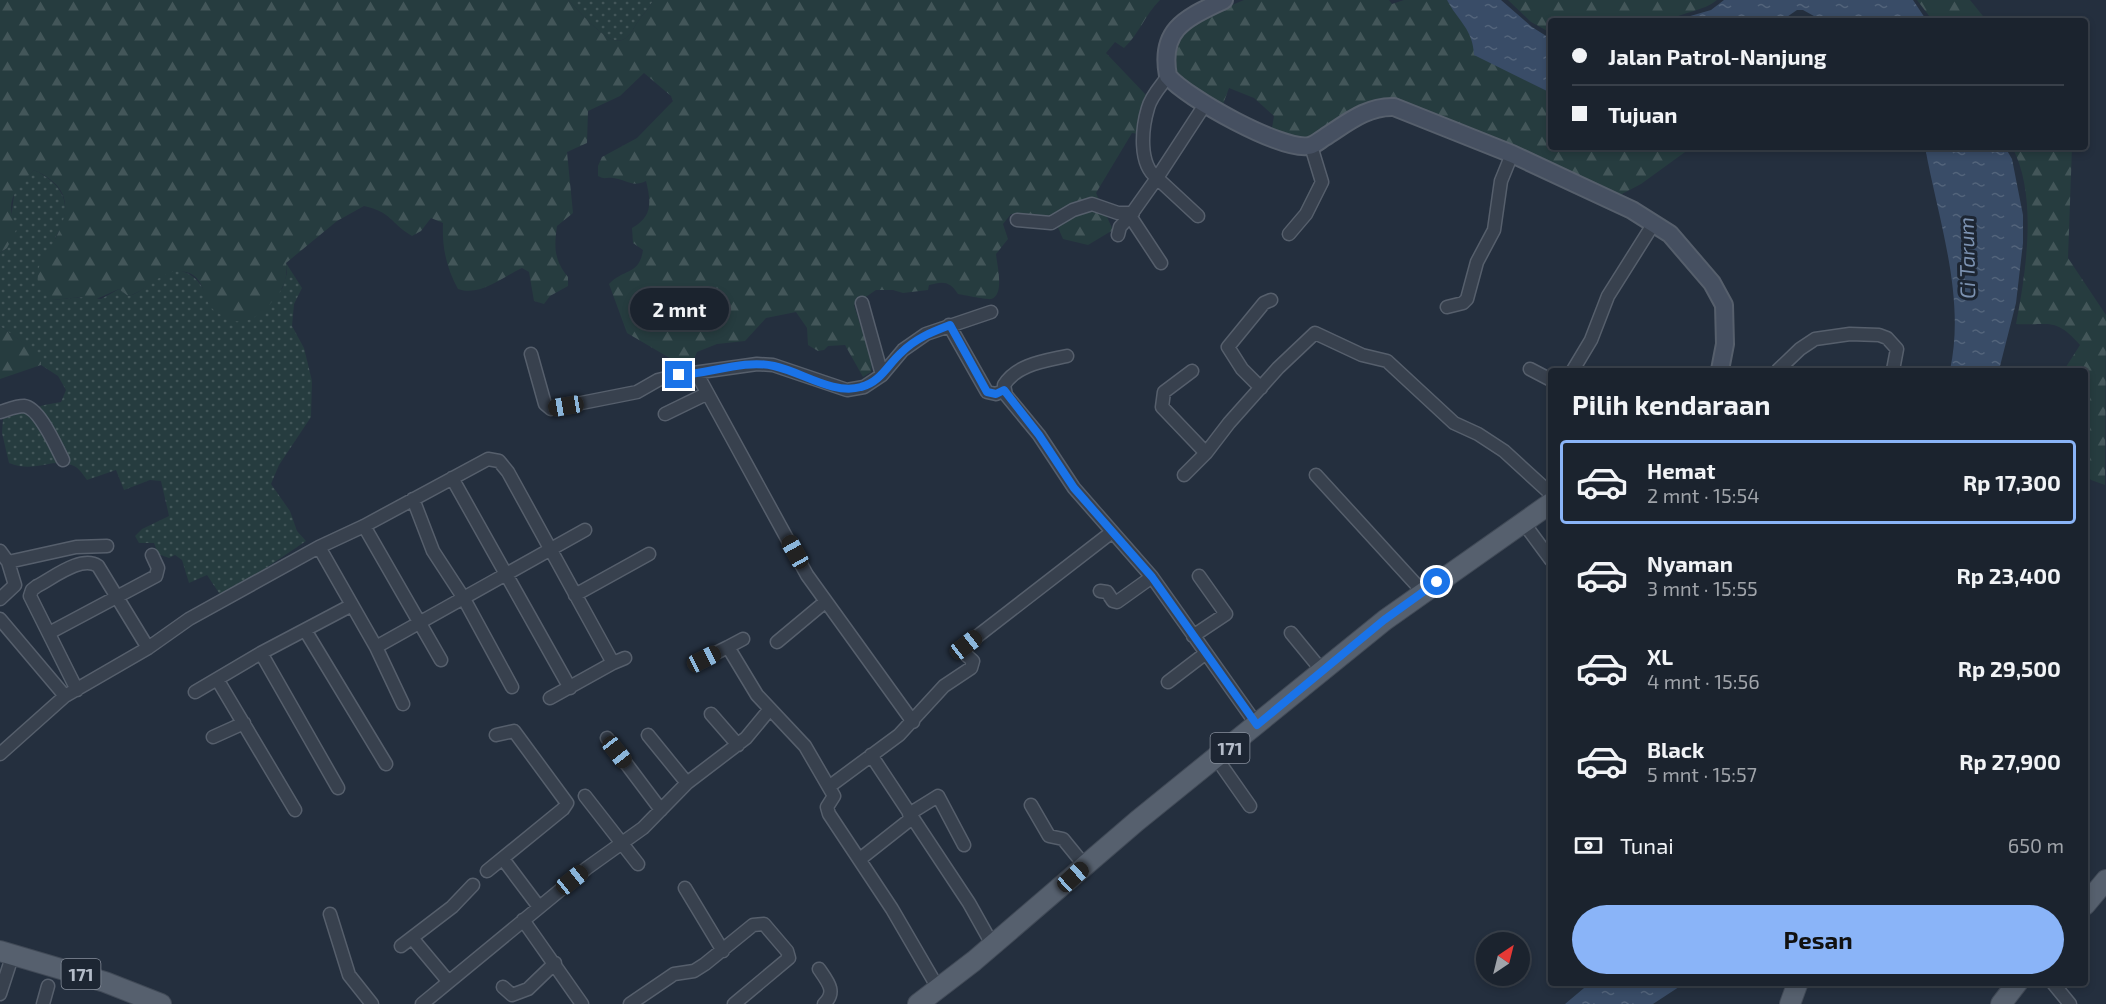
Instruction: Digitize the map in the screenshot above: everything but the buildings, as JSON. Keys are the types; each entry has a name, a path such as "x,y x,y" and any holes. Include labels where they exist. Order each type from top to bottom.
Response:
{"main road":[{"name":"171","path":"918,1004 1257,725 1423,592 1548,505"},
{"path":"2088,901 2106,880"},
{"name":"171","path":"6,952 105,982 160,1004"},
{"path":"1790,1004 1797,986"},
{"path":"2001,1004 2015,986"}],"street":[{"path":"1198,216 1156,178 1145,163 1144,128 1148,106 1168,76 1167,46 1171,34 1189,17 1224,0"},
{"path":"1168,76 1176,86 1204,106 1287,142 1311,146 1356,117 1381,106 1394,107 1512,154 1632,210 1670,234 1719,293 1726,323 1720,368"},
{"path":"1118,235 1120,227 1131,215 1204,106"},
{"path":"1289,234 1306,214 1322,182 1311,146"},
{"path":"1447,307 1463,303 1467,299 1477,262 1494,231 1501,181 1512,154"},
{"path":"1017,220 1052,223 1073,210 1092,204 1131,215 1161,263"},
{"path":"1574,368 1591,340 1608,296 1654,223"},
{"path":"1262,388 1242,369 1228,347 1264,303 1271,300"},
{"path":"862,303 882,375"},
{"path":"531,354 545,404 550,409 615,398 679,375 757,364 773,365 847,390 864,387 882,375 892,362 914,342 950,325 991,312"},
{"path":"950,325 987,392 996,394 1004,390"},
{"path":"1184,475 1206,453 1229,423 1296,348 1312,334 1317,333 1362,355 1387,361 1454,423 1478,434 1504,451 1548,491"},
{"path":"1780,368 1811,341 1850,334 1879,335 1892,342 1897,349 1893,368"},
{"path":"1067,356 1030,365 1011,376 1004,385 1004,390 1039,435 1074,488 1152,577 1257,725"},
{"path":"1530,369 1548,378"},
{"path":"1192,371 1164,392 1162,407 1206,453"},
{"path":"697,374 807,575 913,722"},
{"path":"665,414 706,394"},
{"path":"0,412 18,407 30,409 47,427 63,460"},
{"path":"0,754 65,696 148,648 189,619 319,547 364,526 488,459 499,461 508,472 575,596 619,661 550,698"},
{"path":"1316,475 1423,592"},
{"path":"452,478 570,688"},
{"path":"413,499 433,551 463,597 512,687"},
{"path":"1523,522 1548,556"},
{"path":"364,526 441,660"},
{"path":"376,647 585,530"},
{"path":"830,786 913,722 944,686 974,665 964,652 966,645 1112,532"},
{"path":"8,562 76,547 107,546"},
{"path":"319,547 376,647 403,704"},
{"path":"0,551 8,562 15,585 0,599"},
{"path":"53,552 67,570"},
{"path":"575,596 650,554"},
{"path":"49,633 114,596 156,576 158,568 152,555"},
{"path":"77,690 30,593 32,590 82,563 92,563 98,566 114,596 148,648"},
{"path":"1193,636 1226,614 1199,576"},
{"path":"1100,591 1107,592 1113,602 1118,603 1152,577"},
{"path":"777,642 825,602"},
{"path":"195,692 261,653 352,605"},
{"path":"0,619 65,696"},
{"path":"305,630 386,764"},
{"path":"1291,633 1323,672"},
{"path":"704,659 743,639"},
{"path":"728,647 756,695 805,746 830,786 834,796 828,810 938,988"},
{"path":"1168,682 1206,652"},
{"path":"261,653 338,788"},
{"path":"217,679 295,810"},
{"path":"422,1004 539,907 643,828 687,783 738,745 770,709"},
{"path":"711,714 738,745"},
{"path":"213,737 244,723"},
{"path":"487,871 563,809 567,803 514,731 496,735"},
{"path":"648,735 687,783"},
{"path":"607,738 661,810"},
{"path":"871,755 969,903 992,944"},
{"path":"1217,759 1250,806"},
{"path":"860,860 910,816 942,793 964,845"},
{"path":"585,796 638,864"},
{"path":"1031,805 1049,836 1063,839 1085,866"},
{"path":"503,859 539,907"},
{"path":"401,946 412,934 452,907 473,885"},
{"path":"685,888 723,951"},
{"path":"330,915 349,975 372,1004"},
{"path":"523,920 582,1004"},
{"path":"630,1004 674,974 694,970 723,951 753,925 760,923 767,926 789,955 788,961 734,1004"},
{"path":"412,934 448,981"},
{"path":"0,994 6,952"},
{"path":"503,987 512,995 524,993 555,963"},
{"path":"819,969 831,990 831,996 824,1004"},
{"path":"43,1004 48,986"},
{"path":"2055,986 2070,1004"}],"green space":[{"path":"0,0 568,0 601,33 609,38 622,40 629,35 653,0 1160,0 1124,48 1115,42 1106,53 1147,96 1139,134 1132,133 1096,193 1113,230 1088,245 1063,239 1054,218 1011,214 1003,224 1008,239 996,254 999,286 998,292 991,299 958,294 949,284 942,283 929,285 928,290 903,293 893,290 876,290 854,305 872,362 871,372 863,377 845,345 828,346 818,351 808,345 807,328 796,312 766,318 745,341 717,344 697,352 693,361 685,367 627,333 609,284 634,268 641,258 643,250 633,243 632,228 639,224 647,214 648,188 646,181 637,184 600,177 598,166 602,157 637,138 673,101 671,96 644,73 620,96 588,111 587,143 567,152 573,213 557,226 555,247 560,265 568,277 568,286 550,296 544,304 534,301 529,272 522,268 483,288 467,291 458,289 450,273 446,257 443,223 431,218 421,231 412,236 380,211 364,206 337,221 286,263 286,277 279,293 258,315 245,321 231,320 213,310 199,281 191,274 177,271 163,276 128,296 119,289 92,301 82,297 52,300 38,286 38,271 41,261 59,231 63,220 65,200 55,184 34,170 17,189 11,203 17,228 7,248 0,253"},
{"path":"568,0 653,0 629,35 622,40 616,40 601,33"},
{"path":"1244,0 1389,0 1392,4 1404,0 1447,0 1467,25 1473,45 1504,69 1548,91 1548,150 1688,150 1641,184 1620,195 1406,104 1305,143 1288,140 1272,128 1274,116 1254,98 1229,88 1222,107 1203,98 1194,85 1181,81 1174,69 1173,45 1191,22"},
{"path":"1508,0 1717,0 1706,7 1674,18 1548,18 1548,31 1531,22"},
{"path":"1917,0 1970,0 1985,18 1931,18"},
{"path":"2013,150 2072,150 2068,258 2106,315 2105,485 2088,476 2088,368 2065,368 2080,345 2064,330 2052,325 2016,324 2028,234 2025,188"},
{"path":"34,170 50,180 64,199 65,216 53,250 52,300 83,297 101,299 119,289 128,296 139,292 165,273 181,271 194,277 204,289 209,304 282,289 287,273 286,263 302,288 294,304 292,326 304,348 312,381 311,417 279,465 271,484 290,511 297,531 306,541 227,594 219,593 207,575 189,583 182,560 175,555 169,558 158,554 154,543 139,543 135,536 142,529 169,516 161,481 150,480 124,490 116,470 87,480 78,468 67,463 28,467 9,463 2,433 3,419 44,405 61,402 66,390 58,376 41,365 40,355 0,326 0,253 7,248 15,188"},
{"path":"0,326 41,355 41,365 0,379"}],"water":[{"path":"1447,0 1501,0 1532,27 1548,37 1548,92 1474,55 1471,38"},
{"path":"1724,0 1913,0 1925,18 1818,18 1803,10 1797,10 1785,18 1683,18 1711,10"},
{"name":"Ci Tarum","path":"1926,150 2007,150 2012,159 2023,215 2023,243 2016,303 2000,368 1950,368 1955,314 1953,286"},
{"path":"1586,986 1680,986 1653,1004 1565,1004"}],"route":[{"path":"679,375 757,364 773,365 830,386 847,390 864,387 882,375 903,350 914,342 926,334 950,325 987,392 1000,394 1004,390 1030,422 1074,488 1152,577 1257,725 1384,620 1437,582"}]}
